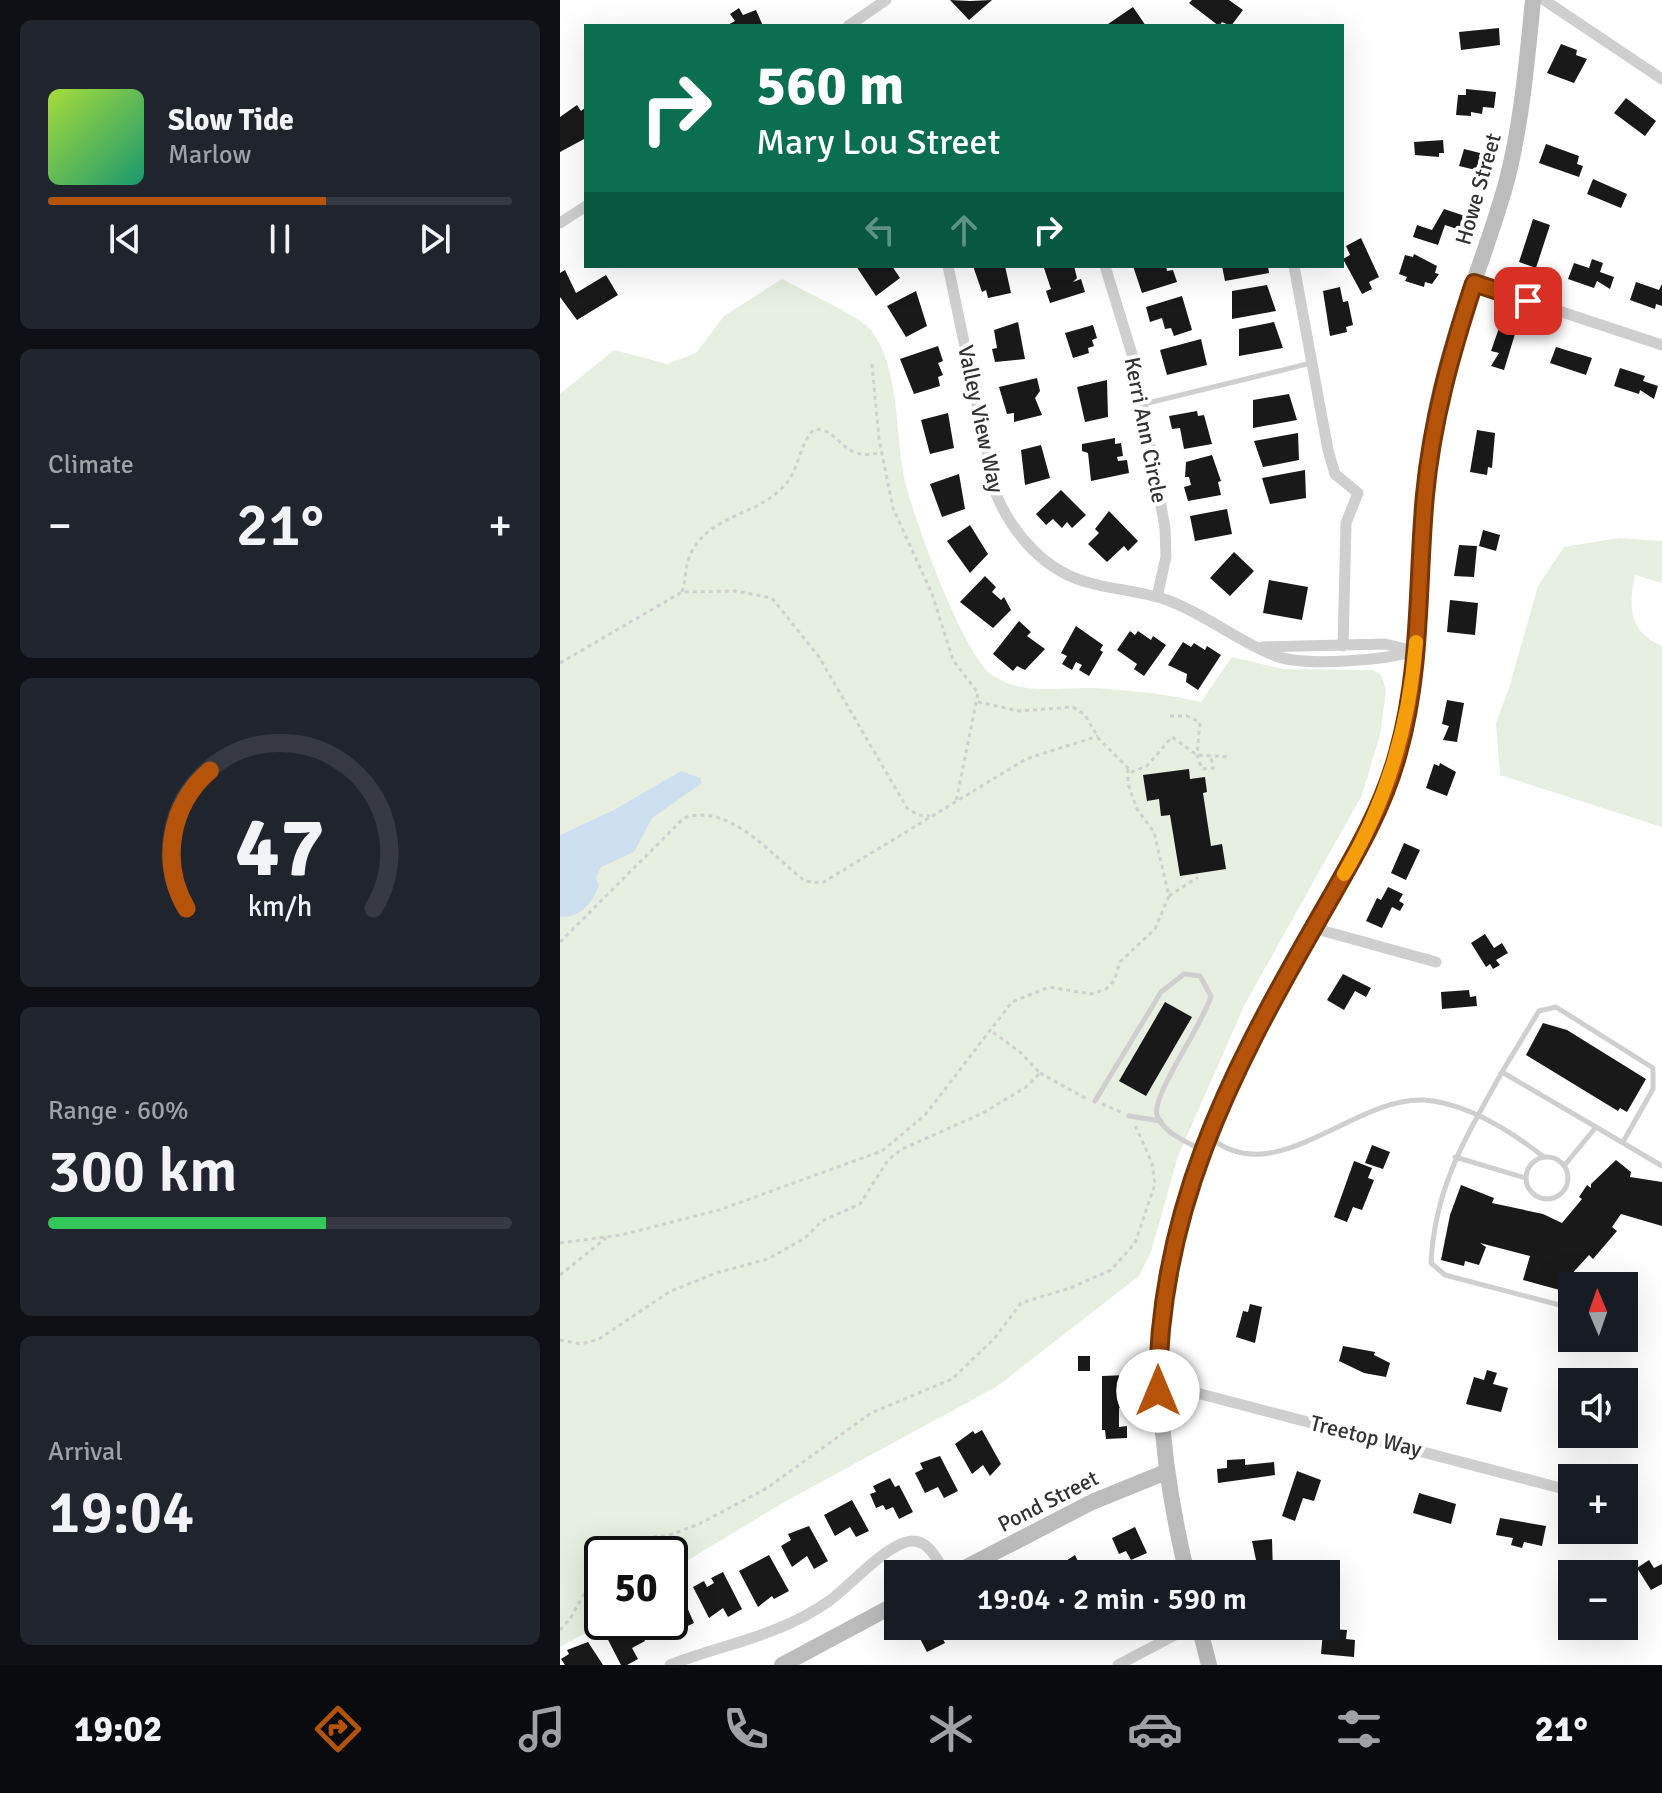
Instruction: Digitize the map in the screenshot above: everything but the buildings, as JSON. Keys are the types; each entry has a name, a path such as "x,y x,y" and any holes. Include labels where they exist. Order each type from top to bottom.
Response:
{"main road":[{"name":"Howe Street","path":"1184,1560 1166,1472 1158,1391 1159,1330 1167,1268 1185,1199 1243,1059 1363,842 1391,777 1404,729 1415,651 1431,444 1439,398 1516,141 1533,0"},
{"name":"Pond Street","path":"980,1560 1092,1502 1166,1472"},
{"path":"782,1665 884,1610"},
{"path":"1203,1640 1209,1665"}],"street":[{"path":"851,24 886,0"},
{"path":"1544,0 1662,79"},
{"path":"560,223 584,207"},
{"name":"Valley View Way","path":"948,268 993,483 1012,526 1036,553 1065,573 1087,583 1157,597 1275,655 1290,659 1348,650 1389,657 1415,651"},
{"name":"Kerri Ann Circle","path":"1106,268 1120,308 1143,404 1166,539 1165,568 1157,597"},
{"path":"1294,268 1335,474 1358,493 1346,523 1348,650"},
{"path":"1474,283 1662,345"},
{"path":"1313,928 1436,962"},
{"name":"Treetop Way","path":"1158,1391 1201,1394 1558,1487"},
{"path":"670,1665 745,1643 797,1620 825,1604 904,1542 921,1542 937,1560"},
{"path":"1118,1665 1165,1640"}],"lane":[{"path":"1143,404 1311,363"},
{"path":"1095,1101 1161,992 1184,974 1200,976 1211,996 1205,1017 1157,1098 1161,1121"},
{"path":"1558,1305 1445,1275 1431,1263 1434,1226 1455,1157 1539,1011 1556,1007 1653,1068 1653,1089 1623,1142"},
{"path":"1502,1072 1662,1166"},
{"path":"1129,1116 1161,1121 1181,1139 1260,1154 1288,1148 1367,1113 1405,1101 1452,1105 1522,1140 1544,1157 1564,1166 1568,1178 1564,1190 1547,1199 1534,1195 1526,1178 1455,1157"},
{"path":"1564,1166 1596,1127"},
{"path":"1526,1178 1533,1162 1544,1157"}],"path":[{"path":"872,364 881,452 893,508 932,594 950,652 960,672 978,693 956,802"},
{"path":"682,592 688,561 698,542 720,521 762,504 783,487 813,430 826,431 852,454 864,456 881,452"},
{"path":"560,663 682,592 735,591 772,598 819,657 907,808 918,815 930,816"},
{"path":"978,702 1019,711 1073,707 1085,715 1098,736 1132,772 1147,766 1172,737 1197,755 1230,757"},
{"path":"1170,716 1187,716 1200,722 1199,766 1207,771 1213,768 1211,757"},
{"path":"560,942 579,927 670,829 684,818 702,814 721,818 805,881 817,883 832,878 1026,759 1098,736"},
{"path":"1128,768 1128,784 1137,809 1154,832 1169,896"},
{"path":"560,1243 606,1238 752,1200 893,1145 945,1092 1012,1002 1044,989 1062,987 1091,994 1106,989 1114,981 1120,962 1155,929 1169,896 1198,877"},
{"path":"990,1030 1020,1052 1040,1073 1078,1095 1129,1116"},
{"path":"560,1340 581,1344 599,1339 669,1292 716,1273 753,1265 805,1238 822,1221 860,1204 897,1152 983,1113 1026,1087 1040,1073"},
{"path":"660,1536 699,1524 767,1488 871,1413 952,1379 994,1339 1021,1303 1070,1288 1111,1270 1135,1243 1155,1184 1152,1163 1136,1125"},
{"path":"893,1145 897,1152"},
{"path":"560,1275 606,1238"},
{"path":"560,1630 584,1594"}],"green space":[{"path":"782,279 830,303 871,330 880,345 892,381 904,477 940,582 980,662 1004,682 1041,689 1120,690 1201,702 1232,657 1283,669 1373,670 1381,675 1386,690 1380,735 1362,795 1245,1004 1178,1156 1151,1252 1139,1276 996,1387 786,1501 688,1560 688,1536 584,1536 584,1634 560,1647 560,394 614,350 667,364 696,353 724,316"},
{"path":"1619,538 1662,541 1662,583 1635,575 1632,607 1637,626 1662,646 1662,827 1500,775 1496,723 1538,586 1564,547"}],"water":[{"path":"681,771 700,778 702,783 652,818 634,852 601,867 596,878 599,886 584,909 574,915 560,917 560,835 614,810"}],"slow traffic":[{"path":"1344,874 1363,842 1391,777 1404,729 1416,642"}],"route":[{"path":"1158,1391 1159,1330 1167,1268 1185,1199 1201,1155 1217,1114 1269,1008 1363,842 1398,753 1409,702 1415,651 1431,444 1439,398 1474,283 1528,301"}]}
